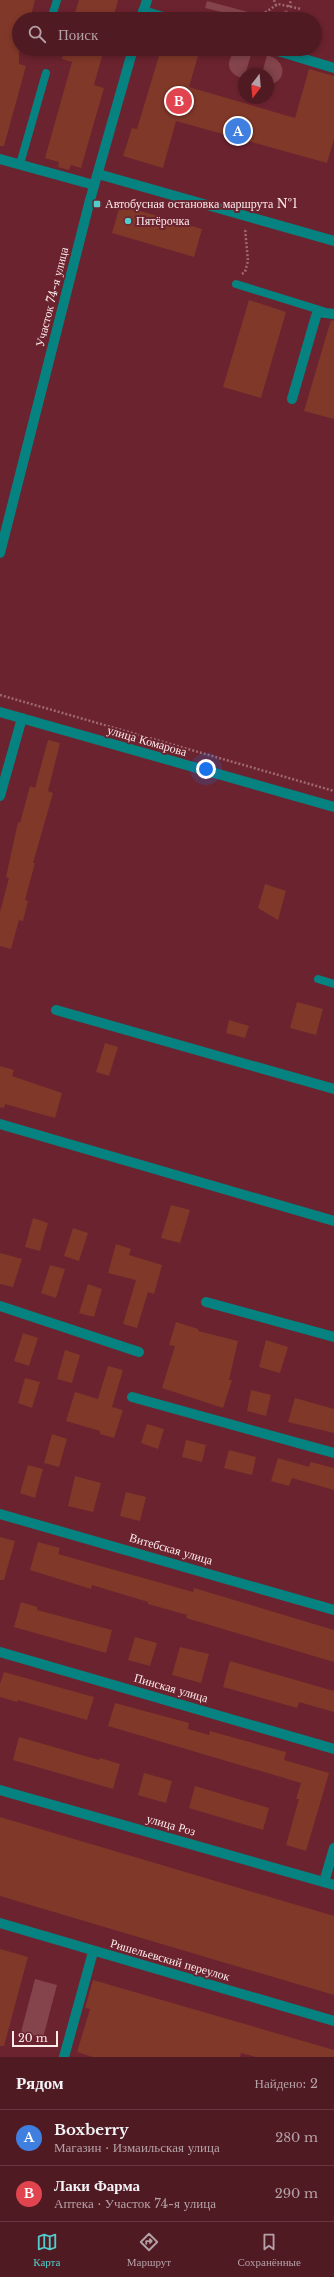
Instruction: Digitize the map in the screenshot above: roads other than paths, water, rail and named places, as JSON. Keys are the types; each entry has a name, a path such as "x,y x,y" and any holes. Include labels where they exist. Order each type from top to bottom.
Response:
{"street":[{"path":"143,12 147,0"},
{"name":"Участок 74-я улица","path":"0,553 94,185 131,56"},
{"path":"294,56 334,68"},
{"path":"0,159 94,185"},
{"path":"98,174 334,241"},
{"path":"292,399 316,316 318,312 323,311 334,314"},
{"name":"улица Комарова","path":"0,712 334,807"},
{"path":"0,796 22,718"},
{"path":"56,1010 334,1089"},
{"path":"0,1124 334,1221"},
{"path":"206,1302 334,1337"},
{"path":"0,1306 139,1352"},
{"path":"132,1397 334,1453"},
{"name":"Витебская улица","path":"0,1514 334,1610"},
{"name":"Пинская улица","path":"0,1652 334,1748"},
{"name":"улица Роз","path":"0,1790 329,1883"},
{"path":"329,1883 334,1848"},
{"name":"Ришельевский переулок","path":"0,1924 334,2021"},
{"path":"64,2057 93,1952"}],"lane":[{"path":"53,12 57,0"},
{"path":"20,164 46,73"},
{"path":"238,284 323,311"},
{"path":"318,979 334,984"}],"place":[{"name":"Лаки Фарма","path":"179,101"},
{"name":"Boxberry","path":"238,131"},
{"name":"Автобусная остановка маршрута №1","path":"97,204"},
{"name":"Пятёрочка","path":"128,221"}]}
